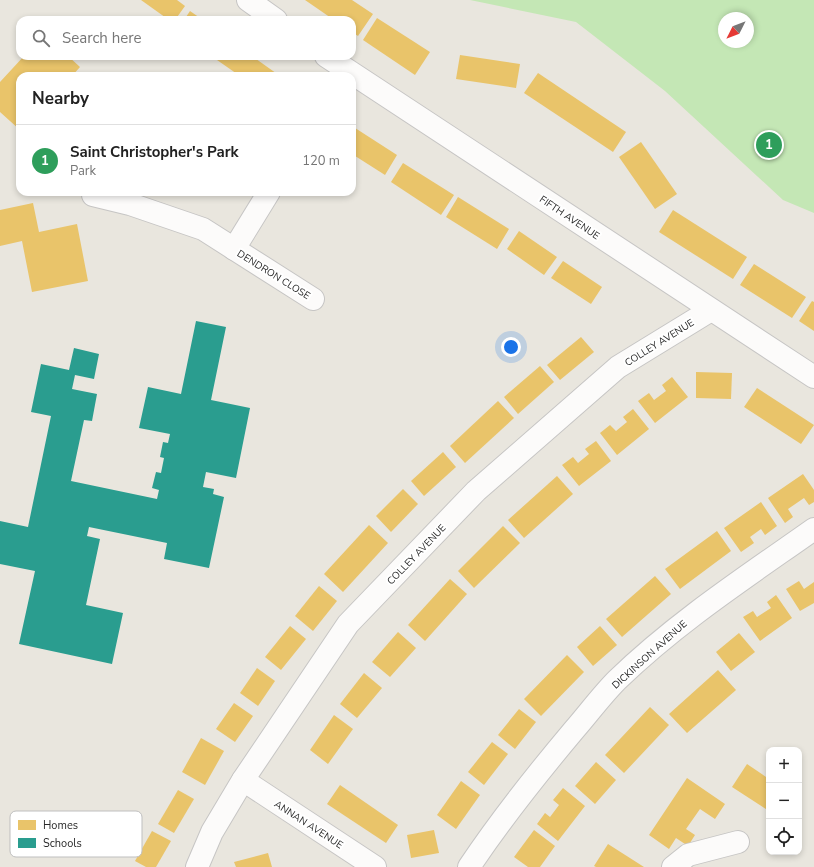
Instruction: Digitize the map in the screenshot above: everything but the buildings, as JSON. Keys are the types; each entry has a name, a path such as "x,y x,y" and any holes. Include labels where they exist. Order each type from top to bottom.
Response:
{"street":[{"path":"248,0 270,16"},
{"name":"FIFTH AVENUE","path":"331,60 346,72"},
{"name":"FIFTH AVENUE","path":"356,79 814,377"},
{"name":"DENDRON CLOSE","path":"106,196 132,198 203,229 313,299"},
{"name":"DENDRON CLOSE","path":"234,248 267,196"},
{"name":"COLLEY AVENUE","path":"197,867 212,832 243,780 348,624 476,492 618,367 711,310"},
{"name":"DICKINSON AVENUE","path":"469,867 550,759 616,681 662,640 709,602 814,529"},
{"name":"ANNAN AVENUE","path":"243,780 375,867"},
{"path":"673,867 688,855 738,842"}],"green space":[{"path":"470,0 814,0 814,213 783,200 665,91 576,22"}],"place":[{"name":"Saint Christopher's Park","path":"769,145"}]}
